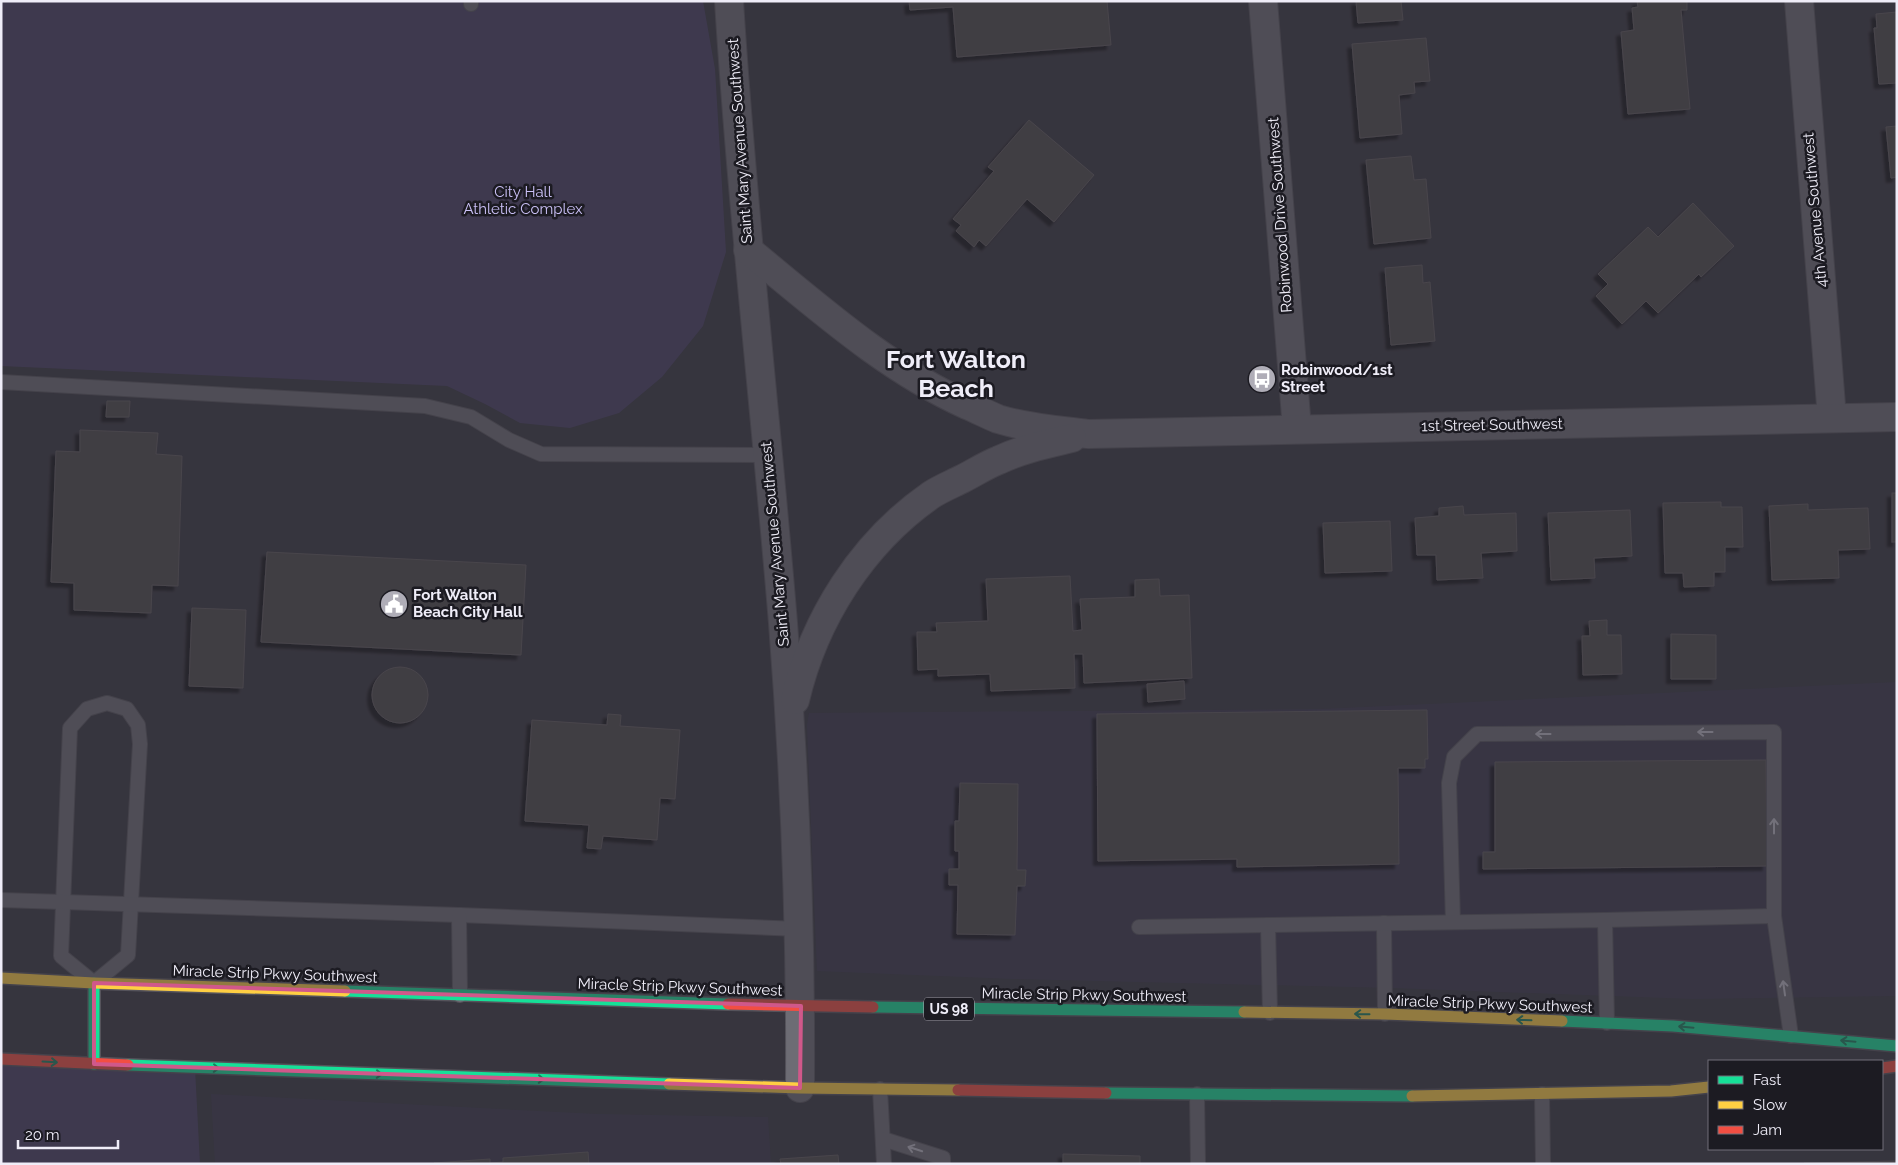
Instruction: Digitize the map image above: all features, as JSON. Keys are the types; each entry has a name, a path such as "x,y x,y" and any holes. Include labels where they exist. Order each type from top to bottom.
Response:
{"highway":[{"name":"Miracle Strip Pkwy Southwest","path":"1,978 94,984 801,1006 1385,1014 1673,1026 1897,1046"},
{"path":"94,984 94,1064"},
{"path":"1,1059 94,1064 800,1088 1387,1097 1671,1091 1708,1087"},
{"path":"1883,1068 1897,1066"}],"street":[{"name":"Saint Mary Avenue Southwest","path":"730,1 748,250 790,722 799,929 801,1006 800,1088"},
{"name":"Robinwood Drive Southwest","path":"1263,1 1296,429"},
{"name":"4th Avenue Southwest","path":"1799,1 1832,418"},
{"name":"1st Street Southwest","path":"748,250 847,330 909,375 942,394 998,418 1035,427 1088,434 1897,417"},
{"name":"1st Street Southwest","path":"790,722 802,672 830,609 859,563 892,527 932,495 1000,459 1036,446 1088,434"}],"lane":[{"path":"1,382 425,406 471,417 509,440 542,454 767,455"},
{"path":"108,703 127,709 138,724 140,738 131,904 128,955 94,984 61,956 70,728 87,709 108,703"},
{"path":"1454,922 1450,783 1454,757 1477,734 1774,732 1774,916 1791,1036"},
{"path":"1,900 459,915 799,929"},
{"path":"459,915 460,995"},
{"path":"1139,927 1774,916"},
{"path":"1605,920 1606,1023"},
{"path":"1384,923 1385,1014"},
{"path":"1268,925 1270,1013"},
{"path":"880,1088 884,1164"},
{"path":"1197,1094 1198,1164"},
{"path":"1542,1094 1543,1164"},
{"path":"883,1139 942,1158 943,1164"}],"highlighted area":[{"path":"94,983 801,1006 800,1088 94,1064"}],"shaded area":[{"path":"1897,682 1897,996 1693,999 1392,988 1013,979 817,971 807,725 809,713 1321,709"},
{"path":"211,1094 597,1114 768,1117 771,1164 215,1164"}],"green space":[{"name":"City Hall Athletic Complex","path":"1,1 703,1 715,69 726,252 703,326 662,377 619,413 570,428 520,423 447,386 1,366"},
{"path":"1,1057 195,1068 200,1164 1,1164"}],"building":[{"path":"909,1 1107,1 1111,45 957,57 953,7 910,10"},
{"path":"1356,1 1401,1 1403,20 1358,23"},
{"path":"1637,1 1687,1 1687,10 1681,10 1690,109 1628,114 1621,32 1634,30 1632,8 1638,7"},
{"path":"1897,12 1897,83 1879,84 1874,28 1877,28 1876,14"},
{"path":"1426,38 1430,81 1414,82 1415,93 1399,95 1402,134 1360,138 1352,44"},
{"path":"1029,120 1094,175 1054,222 1027,199 986,246 979,240 974,247 956,231 961,225 953,219 994,171 988,167"},
{"path":"1897,126 1897,177 1891,178 1886,127"},
{"path":"1411,156 1414,180 1426,179 1431,238 1374,244 1366,160"},
{"path":"1693,203 1734,246 1701,277 1699,274 1658,313 1646,301 1622,324 1596,296 1608,284 1598,274 1648,227 1658,237"},
{"path":"1422,265 1423,283 1430,282 1435,341 1391,345 1385,268"},
{"path":"107,401 130,401 129,417 106,417"},
{"path":"80,430 158,433 156,454 182,456 178,586 152,585 151,613 74,610 74,583 51,582 56,451 80,452"},
{"path":"1892,493 1897,493 1897,542 1892,542"},
{"path":"1721,502 1721,507 1742,507 1743,547 1725,547 1725,572 1714,572 1714,586 1684,587 1683,573 1665,573 1663,503"},
{"path":"1808,504 1808,510 1868,508 1870,549 1838,550 1839,578 1772,580 1769,506"},
{"path":"1463,506 1464,515 1516,513 1517,551 1481,553 1483,578 1437,580 1436,555 1417,555 1415,518 1439,516 1439,508"},
{"path":"1630,510 1632,556 1594,558 1595,578 1551,580 1548,513"},
{"path":"1390,521 1392,571 1325,573 1323,523"},
{"name":"Fort Walton Beach City Hall","path":"267,552 526,565 521,655 261,642"},
{"path":"1070,576 1073,631 1082,630 1080,599 1135,597 1135,580 1159,579 1160,596 1189,595 1192,678 1084,683 1083,654 1074,654 1075,688 991,691 990,674 938,676 938,669 918,670 917,632 937,632 936,623 988,621 986,579"},
{"path":"192,608 246,610 243,688 189,686"},
{"path":"1607,620 1607,635 1621,635 1622,674 1583,675 1582,636 1590,636 1589,621"},
{"path":"1671,634 1716,635 1716,679 1671,679"},
{"path":"395,667 405,667 420,675 426,684 428,695 426,706 420,715 405,723 395,723 384,718 377,711 372,700 372,690 377,679 384,672"},
{"path":"1184,681 1185,699 1148,702 1147,684"},
{"path":"1427,710 1428,759 1425,759 1425,768 1398,768 1399,864 1237,867 1237,859 1098,861 1097,714"},
{"path":"608,714 621,715 620,726 680,730 675,799 660,798 657,840 603,836 601,849 587,848 589,825 525,821 532,720 607,725"},
{"path":"1766,760 1767,866 1483,869 1483,852 1495,852 1495,762"},
{"path":"960,783 1018,784 1017,870 1026,870 1025,886 1017,886 1015,935 957,934 958,885 949,885 949,869 959,869 959,851 955,851 955,821 959,821"},
{"path":"588,1152 589,1164 434,1163 490,1159 490,1163 503,1162 503,1158"},
{"path":"1063,1154 1140,1156 1140,1164 1063,1164"},
{"path":"838,1155 839,1164 781,1164 780,1159"},
{"path":"1897,1161 1897,1164 1804,1164 1804,1163"}],"traffic: fast":[{"path":"94,983 94,1064"},
{"path":"345,991 728,1004"},
{"path":"873,1007 1244,1012"},
{"path":"1562,1021 1673,1026 1897,1046"},
{"path":"128,1065 669,1084"},
{"path":"1106,1093 1412,1096"}],"traffic: slow":[{"path":"1,978 345,991"},
{"path":"1244,1012 1385,1014 1562,1021"},
{"path":"669,1084 958,1090"},
{"path":"1412,1096 1671,1091 1708,1087"}],"traffic: jam":[{"path":"728,1004 873,1007"},
{"path":"1,1059 128,1065"},
{"path":"1883,1068 1897,1066"},
{"path":"958,1090 1106,1093"}],"place":[{"name":"Robinwood/1st Street","path":"1262,379"},
{"name":"Fort Walton Beach City Hall","path":"394,604"}],"district":[{"name":"Fort Walton Beach","path":"956,374"}]}
